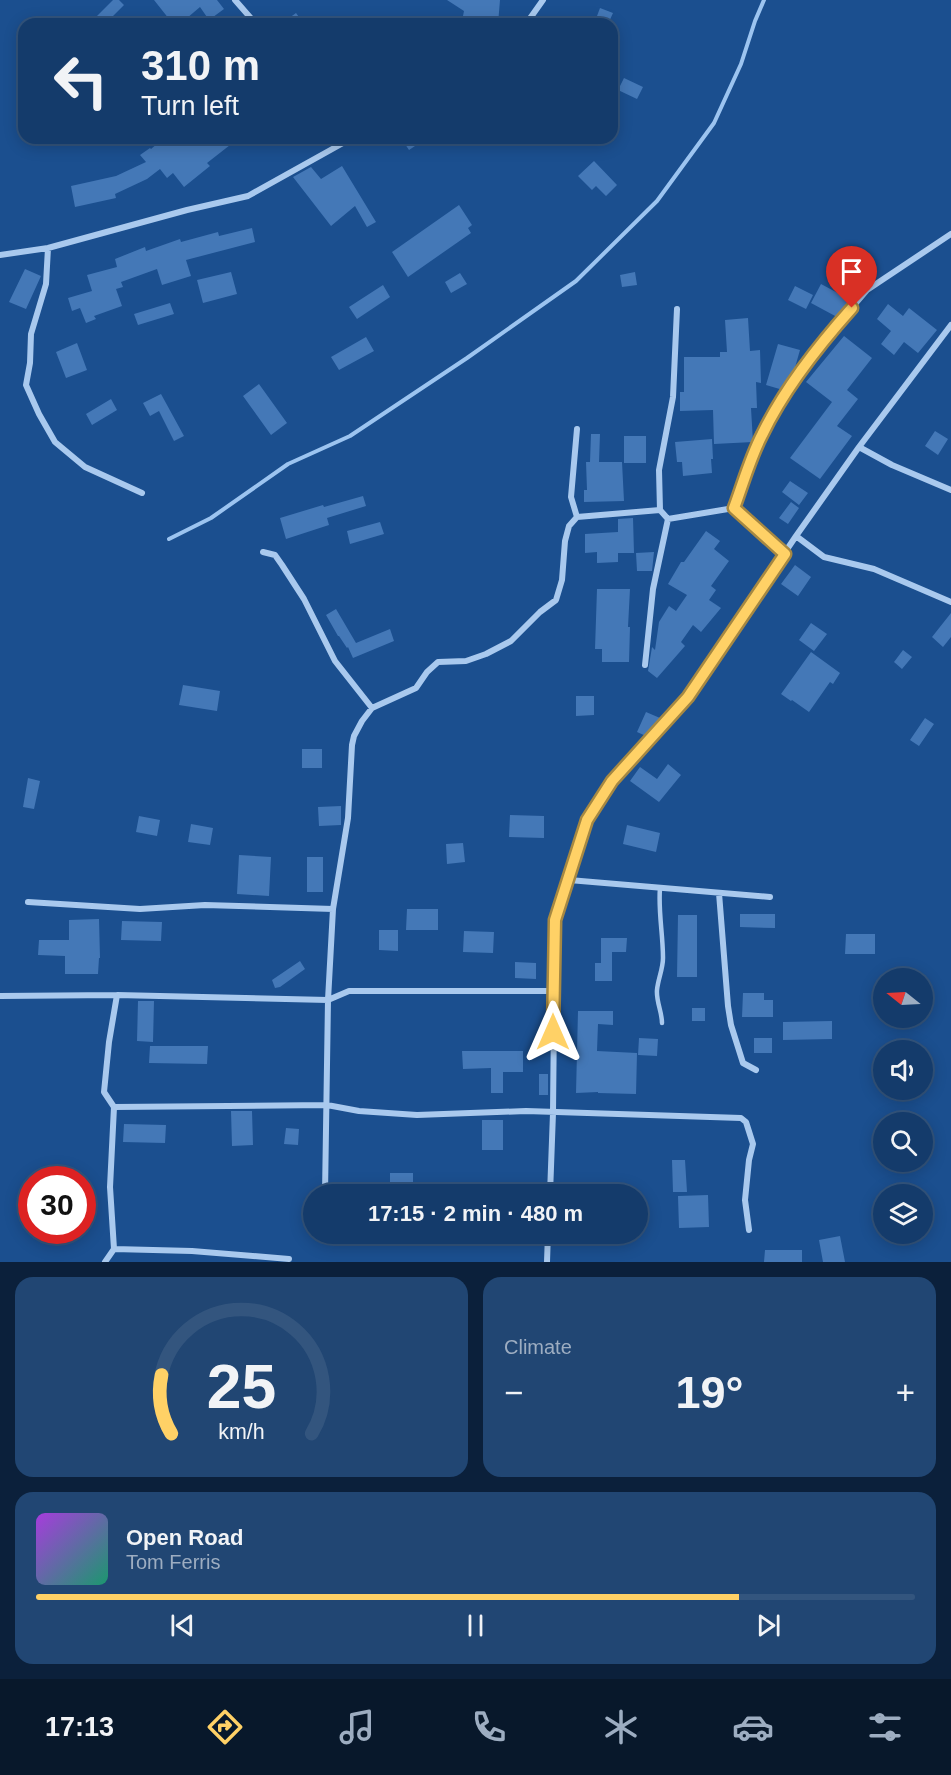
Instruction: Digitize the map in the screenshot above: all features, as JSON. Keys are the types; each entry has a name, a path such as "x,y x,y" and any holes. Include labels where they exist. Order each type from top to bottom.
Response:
{"street":[{"path":"236,0 251,18"},
{"path":"530,18 543,0"},
{"path":"0,255 48,248 248,195 341,144"},
{"path":"734,508 761,437 775,410 836,326 867,290 951,234"},
{"path":"48,248 46,284 32,334 26,385 55,442 85,467 142,493"},
{"path":"668,519 660,510 659,470 673,398 677,309"},
{"path":"550,1184 554,1113 555,920 587,820 612,781 688,697 796,536 859,447 951,325"},
{"path":"577,429 571,497 577,517"},
{"path":"859,447 892,465 951,490"},
{"path":"668,519 734,508"},
{"path":"734,508 785,554"},
{"path":"325,1184 328,1000 333,909 348,818 354,736 372,708 416,688 427,672 438,662 466,661 486,654 511,640 556,600 562,580 565,541 569,526 577,517 660,510"},
{"path":"645,665 653,589 668,519"},
{"path":"796,536 824,557 874,569 951,602"},
{"path":"263,552 275,555 282,565 304,599 335,661 372,708"},
{"path":"569,880 770,897"},
{"path":"720,892 731,1025 743,1063 756,1070"},
{"path":"28,902 140,909 205,905 333,909"},
{"path":"0,996 117,995 328,1000 349,991 553,991"},
{"path":"105,1262 114,1249 110,1187 114,1107 104,1092 117,995"},
{"path":"114,1107 327,1105 359,1111 417,1115 526,1111 741,1118 746,1122 753,1144 748,1160 745,1200 749,1230"},
{"path":"547,1262 548,1244"},
{"path":"114,1249 192,1251 289,1259"}],"lane":[{"path":"660,888 663,962 656,992 662,1013 662,1023"}],"building":[{"path":"113,0 119,0 124,5 111,18 97,16"},
{"path":"154,0 217,0 224,9 212,18 208,18 200,7 187,18 168,18"},
{"path":"447,0 500,0 498,18 472,18 463,16 464,11"},
{"path":"600,8 613,13 611,18 596,18"},
{"path":"296,13 300,18 289,18"},
{"path":"624,78 643,87 637,99 618,90"},
{"path":"157,144 231,144 207,163 210,166 184,187 173,173 167,178 160,169 147,179 115,194 116,198 75,207 71,186 116,176 146,162 140,155"},
{"path":"405,144 418,144 409,150"},
{"path":"594,161 617,185 606,196 596,186 592,190 578,176"},
{"path":"342,166 376,222 367,227 355,206 331,226 293,177 311,167 321,179"},
{"path":"459,205 472,225 468,228 471,233 408,277 392,252"},
{"path":"252,228 255,242 186,260 191,276 162,285 157,269 121,282 123,287 116,289 122,306 94,316 96,319 86,323 80,308 72,311 68,298 92,291 87,275 117,267 115,259 145,247 146,251 180,239 181,242 218,232 219,236"},
{"path":"25,269 41,276 26,309 9,302"},
{"path":"231,272 237,294 203,303 197,280"},
{"path":"635,272 637,285 622,287 620,275"},
{"path":"460,273 467,284 451,293 445,282"},
{"path":"821,284 849,299 837,317 811,303"},
{"path":"383,285 390,297 357,319 349,307"},
{"path":"795,286 813,295 806,309 788,300"},
{"path":"170,303 174,314 138,325 134,314"},
{"path":"888,304 903,316 909,308 937,330 918,353 904,342 894,355 881,344 891,331 877,319"},
{"path":"748,318 750,351 760,350 761,383 756,382 757,408 751,408 753,442 714,444 713,410 680,411 680,392 684,392 684,357 720,357 720,352 727,352 725,320"},
{"path":"844,336 872,358 847,390 858,399 837,426 852,436 820,479 790,458 832,402 806,382"},
{"path":"366,337 374,351 339,370 331,357"},
{"path":"77,343 87,370 66,378 56,352"},
{"path":"778,344 800,350 792,378 783,390 766,385"},
{"path":"259,384 287,423 271,435 243,396"},
{"path":"161,394 184,436 174,441 159,411 150,416 143,403"},
{"path":"111,399 117,410 92,425 86,414"},
{"path":"935,431 948,439 938,455 925,446"},
{"path":"591,434 600,434 599,462 622,462 624,501 584,502 584,490 587,490 586,462 590,462"},
{"path":"624,436 646,436 646,463 624,463"},
{"path":"712,439 712,473 683,476 682,462 677,462 675,442"},
{"path":"790,481 808,493 799,505 782,492"},
{"path":"363,496 366,506 327,518 329,525 286,539 280,518"},
{"path":"791,502 799,508 788,524 779,518"},
{"path":"633,518 634,553 618,553 618,562 597,563 597,552 585,553 585,534 618,532 618,519"},
{"path":"380,522 384,534 350,544 347,531"},
{"path":"706,531 720,541 714,549 729,561 711,586 716,590 709,600 721,608 701,632 693,625 681,642 685,646 657,678 648,671 652,647 655,650 659,622 669,606 676,611 687,595 668,584 681,562 684,562"},
{"path":"654,552 652,571 637,571 636,553"},
{"path":"795,565 811,577 798,596 781,584"},
{"path":"597,589 630,589 629,662 602,662 602,649 595,649"},
{"path":"336,609 356,643 390,629 394,641 353,658 326,615"},
{"path":"951,613 951,637 943,647 932,637"},
{"path":"811,623 827,634 814,651 799,640"},
{"path":"903,650 912,657 902,669 894,662"},
{"path":"811,652 840,673 833,684 830,682 809,712 781,694"},
{"path":"183,685 220,691 217,711 179,705"},
{"path":"576,696 594,696 594,715 576,716"},
{"path":"646,712 660,718 646,736 637,732"},
{"path":"925,718 934,724 919,746 910,740"},
{"path":"302,749 322,749 322,768 302,768"},
{"path":"668,764 681,775 659,802 630,781 640,767 657,779"},
{"path":"28,778 40,781 34,809 23,807"},
{"path":"341,806 341,825 319,826 318,807"},
{"path":"510,815 544,816 544,838 509,837"},
{"path":"139,816 160,820 157,836 136,832"},
{"path":"191,824 213,828 210,845 188,842"},
{"path":"627,825 660,833 656,852 623,844"},
{"path":"463,843 465,862 447,864 446,844"},
{"path":"239,855 271,857 269,896 237,894"},
{"path":"307,857 323,857 323,892 307,892"},
{"path":"407,909 438,909 438,930 406,930"},
{"path":"740,914 775,914 775,928 740,927"},
{"path":"678,915 697,915 697,977 677,977"},
{"path":"99,919 98,974 65,974 65,956 38,955 39,940 69,940 69,920"},
{"path":"122,921 162,922 161,941 121,940"},
{"path":"379,930 398,930 398,951 379,950"},
{"path":"464,931 494,932 493,953 463,952"},
{"path":"846,934 875,934 875,954 845,954"},
{"path":"601,938 627,938 626,952 612,952 612,981 595,981 595,963 601,963"},
{"path":"300,961 305,969 280,987 275,988 272,980"},
{"path":"515,962 536,963 536,979 515,978"},
{"path":"743,993 764,993 764,1000 773,1000 773,1017 742,1017"},
{"path":"138,1001 154,1001 153,1042 137,1041"},
{"path":"692,1008 705,1008 705,1021 692,1021"},
{"path":"578,1011 613,1011 613,1025 598,1024 597,1051 637,1053 636,1094 576,1093"},
{"path":"832,1021 832,1039 783,1040 783,1022"},
{"path":"639,1038 658,1039 657,1056 638,1055"},
{"path":"754,1038 772,1038 772,1053 754,1053"},
{"path":"150,1046 208,1046 207,1064 149,1063"},
{"path":"462,1051 523,1051 523,1072 503,1072 503,1093 491,1093 491,1068 463,1069"},
{"path":"539,1074 548,1074 548,1095 539,1095"},
{"path":"231,1111 252,1111 253,1145 232,1146"},
{"path":"482,1120 503,1120 503,1150 482,1150"},
{"path":"124,1124 166,1125 165,1143 123,1142"},
{"path":"286,1128 299,1129 298,1145 284,1144"},
{"path":"672,1160 685,1160 687,1192 673,1192"},
{"path":"390,1173 413,1173 413,1184 390,1184"},
{"path":"708,1195 709,1227 679,1228 678,1196"},
{"path":"840,1236 845,1262 823,1262 819,1240"},
{"path":"765,1250 802,1250 802,1262 764,1262"}],"waterway":[{"path":"169,539 211,518 288,464 350,436 467,358 576,281 657,201 714,123 741,64 764,0"}],"route":[{"path":"553,1032 555,920 587,820 612,781 688,697 785,554 734,508 761,437 775,410 807,363 852,308"}]}
